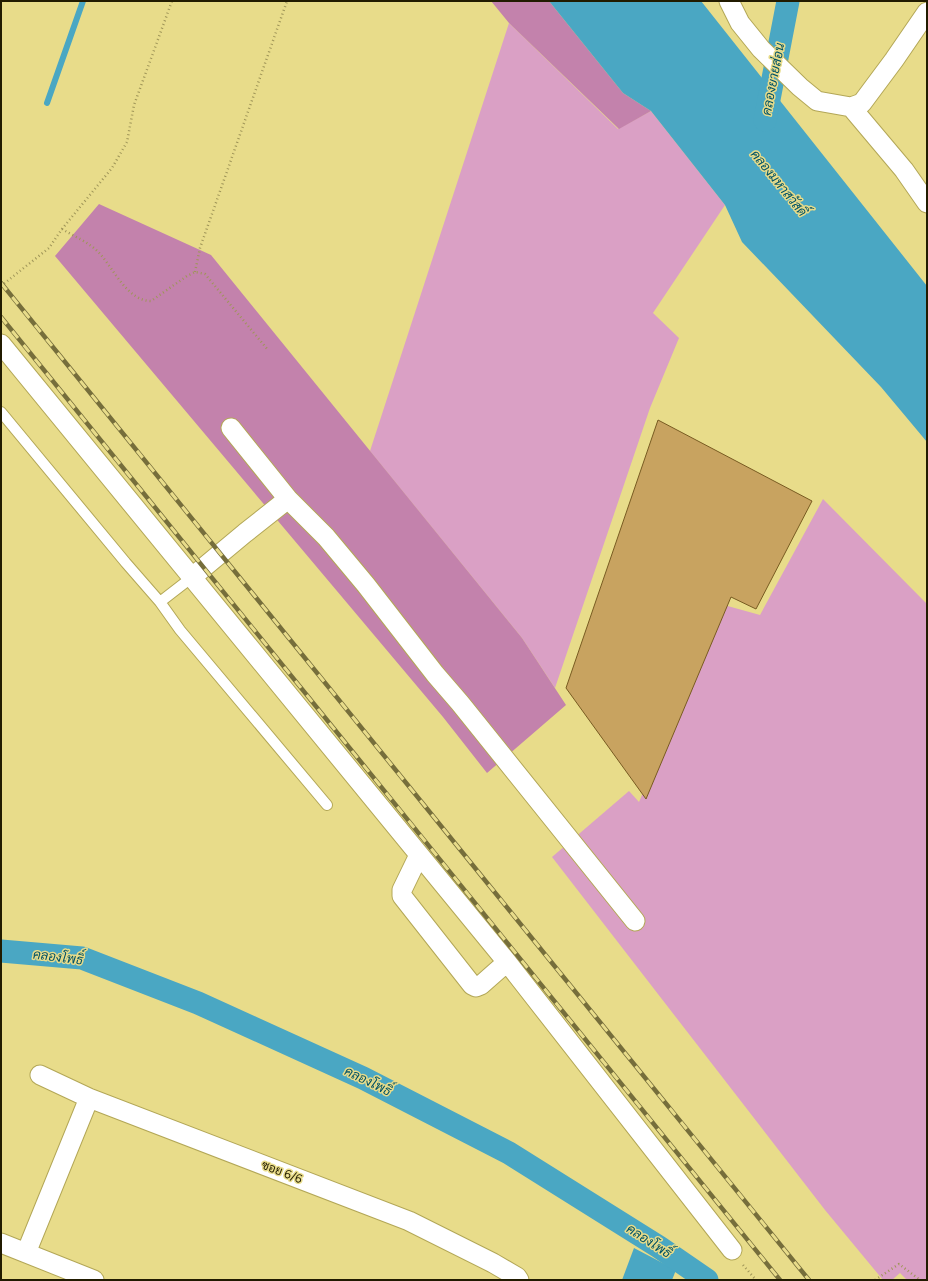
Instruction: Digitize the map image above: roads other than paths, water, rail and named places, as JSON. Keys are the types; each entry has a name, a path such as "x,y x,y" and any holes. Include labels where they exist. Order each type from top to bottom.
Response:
{"street":[{"path":"729,1 740,23 761,49 816,101 851,107 862,103 927,12"},
{"path":"851,107 904,170 927,203"},
{"path":"1,344 191,578 507,962 732,1250"},
{"path":"231,428 288,499 326,537 366,585 435,674 635,921"},
{"path":"191,578 288,499"},
{"path":"420,855 402,890 402,896 472,985 476,987 481,985 507,962"},
{"name":"ซอย 6/6","path":"40,1075 89,1098 409,1221 493,1262 517,1277 519,1280"},
{"path":"26,1253 89,1098"},
{"path":"1,1243 94,1280"}],"lane":[{"path":"1,412 160,602 180,630 326,805"},
{"path":"160,602 191,578"}],"water":[{"name":"คลองมหาสวัสดิ์","path":"549,1 701,1 927,286 927,442 881,387 742,242 725,205 651,111 623,93"},
{"path":"634,1248 676,1270 672,1280 622,1280"}],"waterway":[{"path":"47,103 83,1"},
{"name":"คลองยายส่อน","path":"765,120 788,1"},
{"name":"คลองโพธิ์","path":"1,951 82,958 198,1003 363,1078 509,1153 659,1247 707,1280"}],"railway":[{"path":"1,283 809,1280"},
{"path":"1,317 780,1280"}]}
